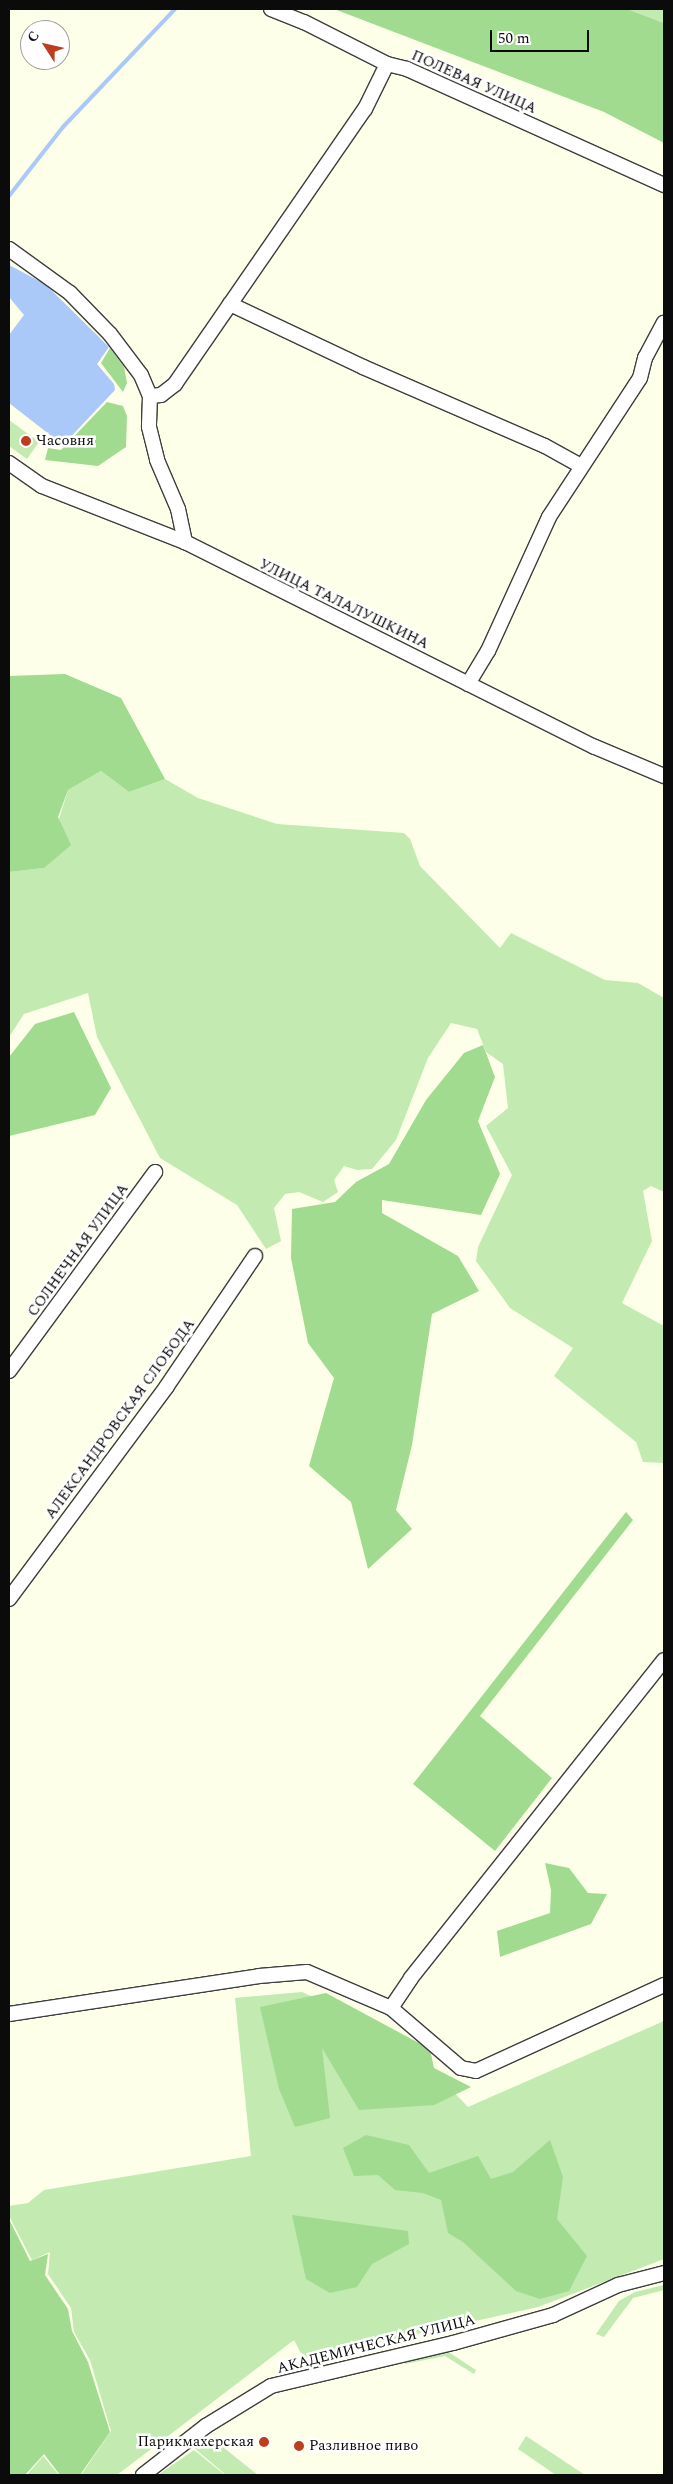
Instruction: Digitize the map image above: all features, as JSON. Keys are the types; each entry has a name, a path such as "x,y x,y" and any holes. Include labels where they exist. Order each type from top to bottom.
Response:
{"street":[{"name":"ПОЛЕВАЯ УЛИЦА","path":"271,9 387,64 407,69 664,185"},
{"path":"150,396 161,395 175,384 365,109 387,64"},
{"path":"9,249 70,293 110,334 141,375 150,396 148,427 157,460 178,509 185,542"},
{"path":"230,304 363,367 545,446 581,466"},
{"path":"468,684 488,651 549,517 581,466 588,462 640,378 645,358 664,323"},
{"name":"УЛИЦА ТАЛАЛУШКИНА","path":"9,463 42,486 185,542 468,684 664,776"},
{"name":"СОЛНЕЧНАЯ УЛИЦА","path":"9,1371 155,1172"},
{"name":"АЛЕКСАНДРОВСКАЯ СЛОБОДА","path":"9,1599 167,1386 255,1256"},
{"path":"391,2008 411,1978 664,1660"},
{"path":"9,2014 259,1976 307,1972 391,2008 461,2068 476,2071 664,1985"},
{"name":"АКАДЕМИЧЕСКАЯ УЛИЦА","path":"143,2475 206,2426 271,2386 453,2343 553,2315 618,2286 664,2273"}],"green space":[{"path":"334,9 627,9 664,23 664,143 604,112"},
{"path":"627,9 664,9 664,23"},
{"path":"110,348 124,367 127,383 123,392 101,363"},
{"path":"107,402 123,406 127,416 126,447 98,466 45,460 48,448 61,450"},
{"path":"9,420 39,442 27,459 9,446"},
{"path":"65,674 121,698 165,779 129,792 101,771 68,790 58,817 71,845 44,868 9,872 9,676"},
{"path":"101,771 129,792 165,779 198,798 277,824 404,833 410,839 420,866 500,948 511,933 605,980 638,983 664,998 664,1192 651,1186 643,1191 652,1241 622,1303 664,1326 664,1463 643,1462 636,1442 554,1376 573,1348 510,1308 476,1261 478,1247 512,1175 486,1126 508,1108 503,1064 486,1052 477,1029 451,1023 428,1058 396,1140 372,1169 357,1170 344,1166 334,1180 338,1192 323,1202 299,1192 285,1194 274,1208 281,1241 266,1249 237,1205 160,1158 97,1037 88,993 24,1014 9,1037 9,872 44,868 68,790"},
{"path":"74,1012 111,1088 95,1115 9,1136 9,1057 35,1024"},
{"path":"483,1045 495,1077 478,1121 500,1174 481,1215 382,1200 382,1213 458,1256 479,1291 432,1314 412,1445 396,1510 412,1529 368,1569 351,1502 309,1466 334,1378 308,1343 291,1258 292,1209 335,1202 356,1182 389,1164 426,1100 464,1053"},
{"path":"626,1512 633,1520 480,1716 552,1778 495,1851 413,1784"},
{"path":"545,1863 569,1868 588,1893 607,1894 591,1924 500,1957 497,1931 550,1913 551,1890"},
{"path":"302,1992 403,2039 468,2107 664,2021 664,2259 538,2307 304,2359 294,2340 117,2475 81,2475 111,2431 90,2360 74,2332 71,2308 48,2274 50,2252 32,2260 9,2216 9,2206 28,2203 44,2190 251,2156 235,1998"},
{"path":"326,1993 430,2049 434,2068 471,2087 434,2105 359,2110 322,2048 330,2118 295,2127 279,2089 260,2007"},
{"path":"366,2135 409,2145 429,2173 478,2156 491,2179 513,2172 550,2140 563,2177 557,2219 587,2256 569,2291 540,2299 516,2291 463,2242 448,2233 441,2200 423,2193 395,2190 378,2175 354,2176 343,2148"},
{"path":"292,2215 408,2231 409,2244 372,2264 357,2287 330,2293 306,2279"},
{"path":"9,2219 30,2261 48,2254 45,2275 68,2309 72,2331 88,2362 110,2432 80,2475 60,2475 44,2454 25,2475 9,2475"},
{"path":"664,2285 664,2290 633,2298 604,2337 596,2334 619,2301 635,2292"},
{"path":"447,2351 476,2370 474,2374 445,2356 405,2364 404,2360"},
{"path":"209,2436 258,2475 226,2475 193,2447"},
{"path":"526,2436 585,2475 556,2475 518,2449"},
{"path":"194,2450 225,2475 158,2475"},
{"path":"43,2456 59,2475 27,2475"}],"water":[{"path":"9,265 45,284 109,347 97,364 114,384 115,390 63,445 9,403 9,335 24,315 9,297"}],"waterway":[{"path":"9,196 63,127 175,9"}],"place":[{"name":"Часовня","path":"26,441"},
{"name":"Парикмахерская","path":"264,2442"},
{"name":"Разливное пиво","path":"299,2446"}]}
